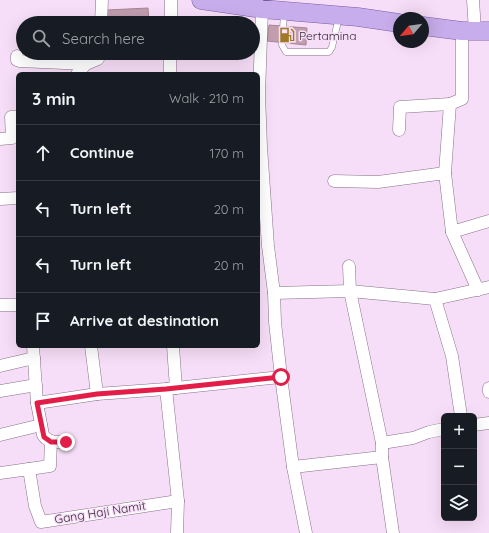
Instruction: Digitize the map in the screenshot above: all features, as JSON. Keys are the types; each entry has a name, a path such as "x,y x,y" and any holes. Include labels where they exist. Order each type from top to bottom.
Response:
{"main road":[{"path":"201,0 258,5 285,11 393,22"},
{"path":"429,27 475,31"}],"street":[{"path":"101,16 102,0"},
{"path":"171,0 171,16"},
{"path":"399,130 400,107 450,104 462,99 475,31 473,0"},
{"path":"258,5 258,16"},
{"path":"17,60 86,64 96,60"},
{"path":"170,60 170,72"},
{"path":"259,60 259,72"},
{"path":"79,72 86,64"},
{"path":"274,293 350,291 435,299 484,289 452,232 445,173 450,104"},
{"path":"0,139 12,138 11,117 16,117"},
{"path":"260,120 268,246 274,293 275,322 281,377 293,467 306,533"},
{"path":"334,181 378,182 445,173"},
{"path":"0,199 16,198"},
{"path":"452,232 489,221"},
{"path":"349,266 350,291 382,443 382,457 393,533"},
{"path":"435,299 452,356 461,413"},
{"path":"0,305 16,305"},
{"path":"33,348 37,403 44,437 51,442 66,442"},
{"path":"90,348 97,394"},
{"path":"173,348 171,388 178,501 177,533"},
{"path":"0,366 34,358"},
{"path":"37,403 97,394 281,377"},
{"path":"0,391 36,384"},
{"path":"477,425 489,423"},
{"path":"0,435 41,425"},
{"path":"382,443 413,438 441,430"},
{"path":"0,473 50,466 51,442"},
{"path":"293,467 382,457"},
{"name":"Gang Haji Namit","path":"23,469 41,522 178,501"}],"lane":[{"path":"285,11 282,45 286,52 329,52 332,47 340,16"}],"building":[{"path":"148,8 149,16 107,16 107,10"},
{"name":"Pertamina","path":"269,25 307,28 306,45 267,41"}],"place":[{"name":"Pertamina","path":"287,35"}],"route":[{"path":"66,442 51,442 44,437 37,403 97,394 166,389 281,377"}]}
